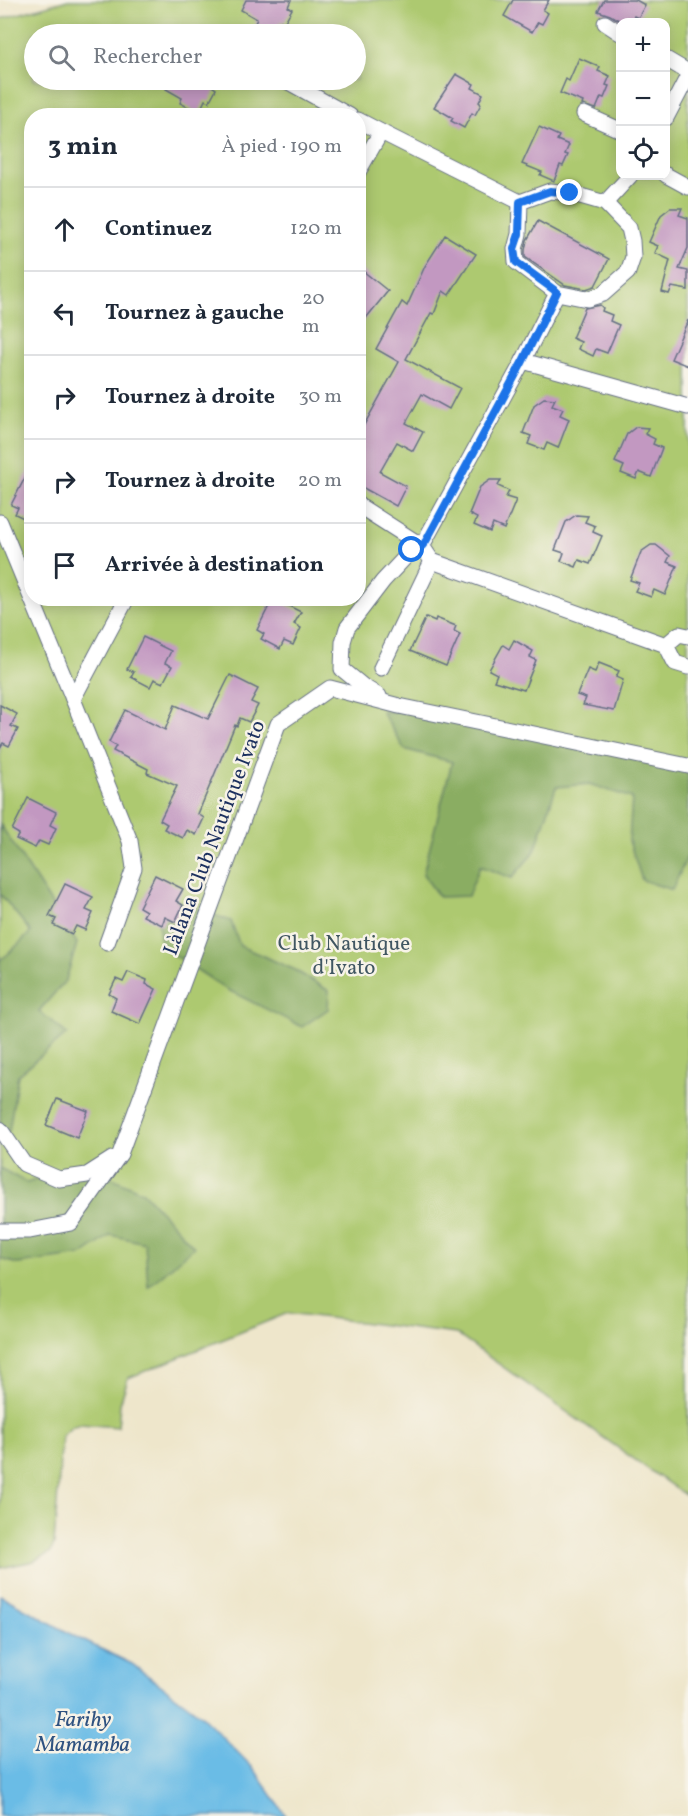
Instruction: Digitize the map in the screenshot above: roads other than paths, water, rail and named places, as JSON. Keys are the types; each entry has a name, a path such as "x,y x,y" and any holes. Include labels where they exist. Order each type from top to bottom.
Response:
{"street":[{"path":"605,23 616,30"},
{"path":"670,62 688,74 670,110"},
{"path":"303,90 336,108"},
{"path":"584,114 616,128"},
{"path":"366,124 520,202 550,191 570,193 605,203 629,228 633,257 628,272 603,294 586,298 557,292 516,262 514,249 519,234 520,202"},
{"path":"366,158 381,132"},
{"path":"670,177 688,187"},
{"path":"605,203 626,180"},
{"path":"366,603 412,550 422,546 523,361 557,292"},
{"path":"523,361 688,407"},
{"path":"366,510 422,546 432,561 666,645 675,663 688,668"},
{"path":"0,522 24,580"},
{"path":"381,668 432,561"},
{"path":"35,606 130,841 134,868 107,943"},
{"path":"73,699 123,606"},
{"path":"363,606 346,628 342,669 364,687 392,704"},
{"path":"666,645 679,634 688,636"},
{"name":"Làlana Club Nautique Ivato","path":"0,1231 30,1231 71,1223 120,1154 278,724 330,688 392,704 688,766"},
{"path":"0,1129 24,1164 60,1179 87,1175 120,1154"}],"water":[{"name":"Farihy Mamamba","path":"0,1595 76,1637 132,1664 201,1715 255,1770 286,1816 0,1816"}],"park label":[{"name":"Club Nautique d'Ivato","path":"344,956"}]}
